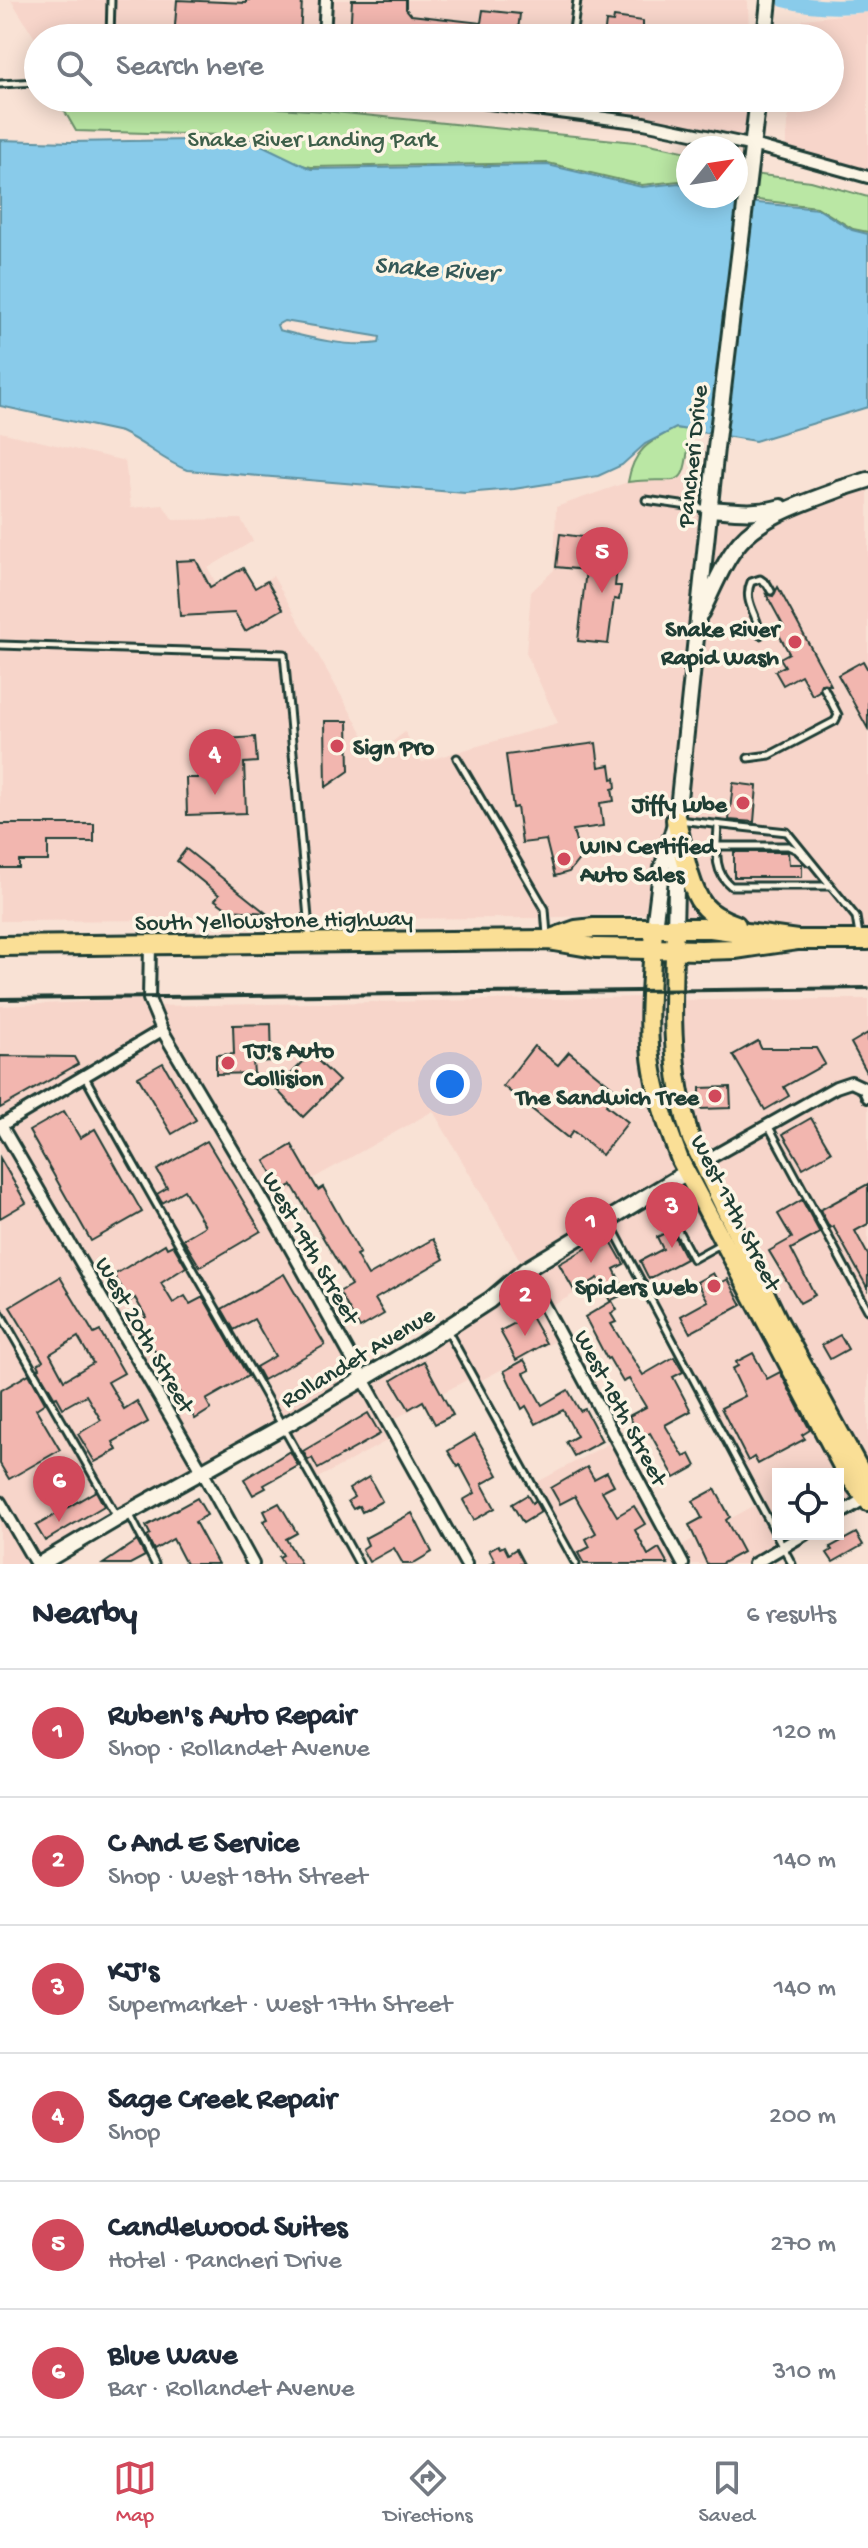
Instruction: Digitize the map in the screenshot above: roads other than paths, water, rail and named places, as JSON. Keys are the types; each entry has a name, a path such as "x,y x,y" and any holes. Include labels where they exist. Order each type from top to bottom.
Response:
{"highway":[{"path":"676,820 696,892 705,907 733,925 797,940"},
{"name":"South Yellowstone Highway","path":"548,940 585,929 654,928 730,929 797,940"},
{"name":"South Yellowstone Highway","path":"0,946 548,940 595,948 674,950 735,949 797,940 864,940"}],"main road":[{"path":"766,24 769,0"},
{"name":"Pancheri Drive","path":"674,950 678,874 676,820 746,184 758,148 758,112"},
{"path":"710,509 764,511 868,480"},
{"path":"697,621 732,554 750,533 765,522 846,487"},
{"name":"Pancheri Drive","path":"654,928 661,872 676,820"},
{"name":"West 17th Street","path":"654,928 651,1046 659,1098 680,1160 849,1479 866,1497"},
{"name":"West 17th Street","path":"674,950 674,1059 682,1110 691,1139 779,1321 861,1471 866,1497"},
{"path":"659,1098 672,1115 687,1150 703,1162"},
{"path":"687,1172 693,1171 698,1176 737,1245 750,1259"},
{"name":"Rollandet Avenue","path":"46,1562 364,1379 490,1300 525,1270 687,1172"}],"street":[{"path":"325,24 326,0"},
{"path":"564,112 644,123 758,148 868,177"},
{"name":"West 19th Street","path":"150,944 149,999 162,1030 277,1224 466,1564"},
{"path":"0,1126 162,1030"},
{"path":"703,1162 836,1087 851,1082 866,1092"},
{"name":"West 20th Street","path":"0,1126 253,1564"},
{"name":"West 18th Street","path":"525,1270 683,1564"},
{"path":"844,1511 866,1497"},
{"path":"0,1502 46,1562"},
{"path":"754,1564 795,1540"}],"lane":[{"path":"110,24 111,0"},
{"path":"574,24 577,0"},
{"path":"0,84 24,83"},
{"path":"646,500 710,509"},
{"path":"760,635 747,598 748,588 751,582 760,579 771,591"},
{"path":"0,645 284,654 310,942"},
{"path":"748,758 770,755 835,721 837,711 824,688"},
{"path":"457,758 545,909 548,940"},
{"path":"676,820 787,832 856,917 864,940"},
{"path":"718,826 717,867 731,886 832,886"},
{"path":"717,846 788,846 819,870"},
{"path":"85,1077 284,1425 359,1564"},
{"path":"768,1125 868,1310"},
{"path":"657,1191 693,1259 724,1243"},
{"path":"608,1220 792,1564"},
{"path":"0,1313 155,1564"},
{"path":"446,1329 576,1564"}],"water":[{"name":"Snake River","path":"249,139 311,169 548,165 642,187 676,183 676,208 748,208 748,202 818,209 852,230 868,234 868,407 755,441 676,428 645,444 622,465 598,476 514,489 465,493 187,470 121,432 0,406 0,140","holes":["284,321 380,337 379,343 342,343 279,330 277,325"]}],"waterway":[{"path":"784,0 826,7 868,5"}],"railway":[{"path":"0,999 868,988"}],"place":[{"name":"Candlewood Suites","path":"602,593"},
{"name":"Snake River Rapid Wash","path":"795,642"},
{"name":"Sign Pro","path":"337,746"},
{"name":"Sage Creek Repair","path":"215,795"},
{"name":"Jiffy Lube","path":"743,803"},
{"name":"WIN Certified Auto Sales","path":"564,859"},
{"name":"TJ's Auto Collision","path":"228,1063"},
{"name":"The Sandwich Tree","path":"715,1096"},
{"name":"KJ's","path":"672,1248"},
{"name":"Ruben's Auto Repair","path":"591,1263"},
{"name":"Spiders Web","path":"714,1286"},
{"name":"C And E Service","path":"525,1336"},
{"name":"Blue Wave","path":"59,1522"}],"park label":[{"name":"Snake River Landing Park","path":"312,138"}]}
